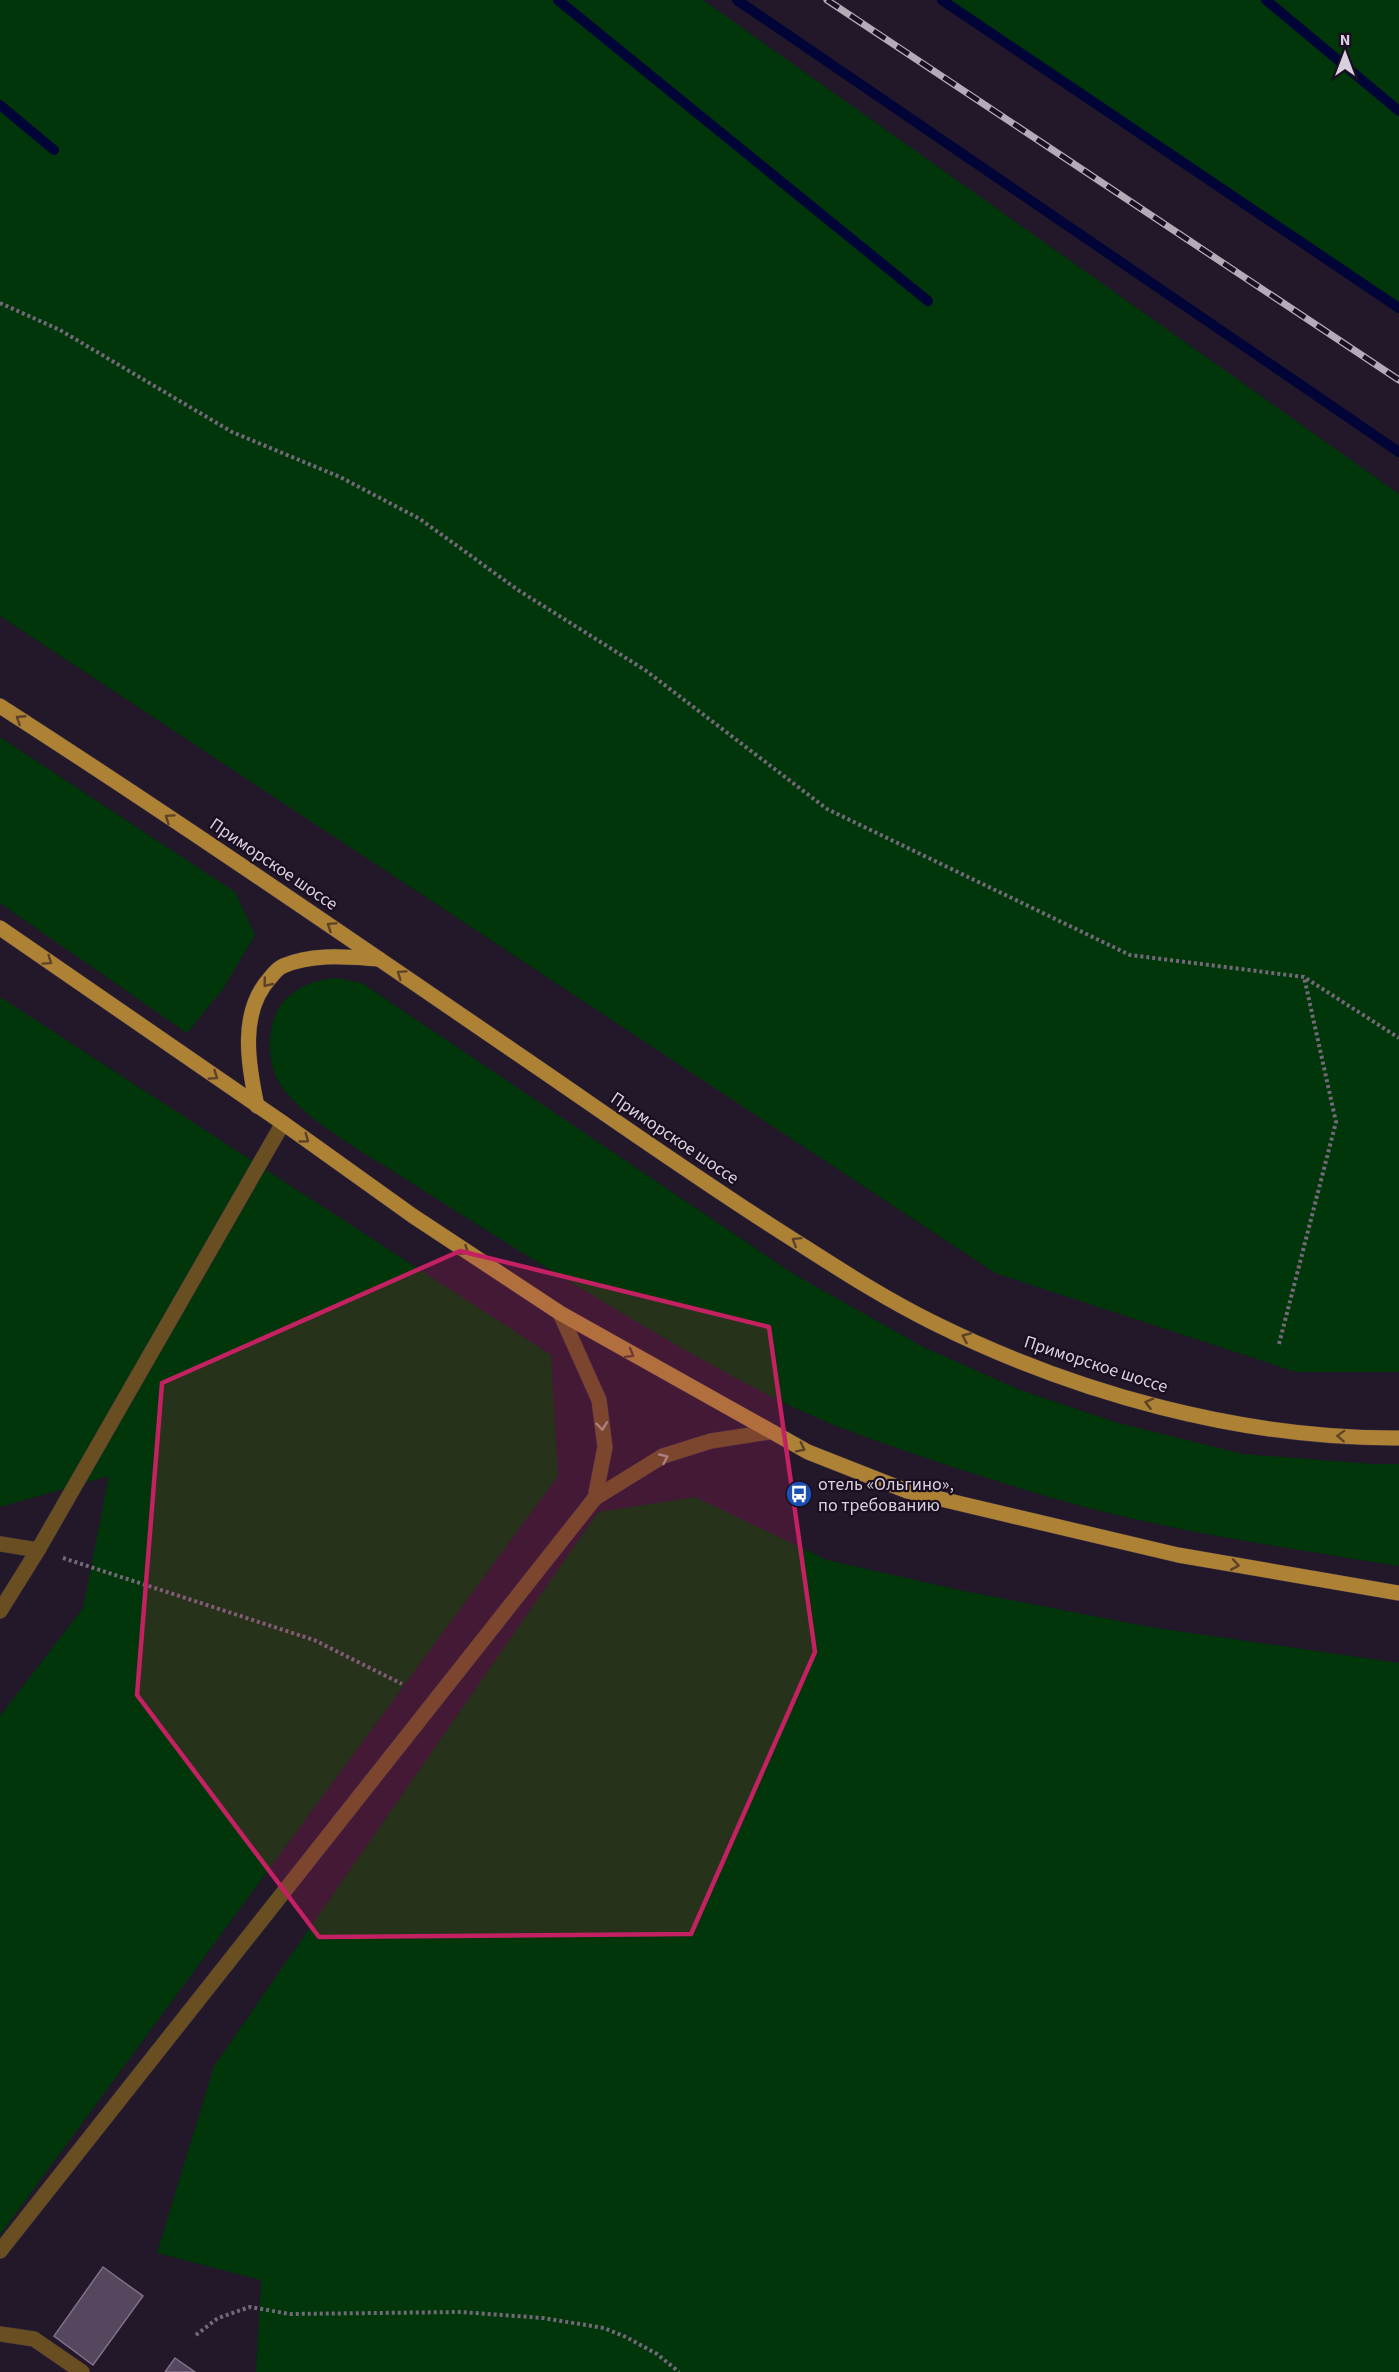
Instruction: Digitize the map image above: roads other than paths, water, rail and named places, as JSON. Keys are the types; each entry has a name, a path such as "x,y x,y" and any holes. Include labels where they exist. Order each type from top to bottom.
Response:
{"main road":[{"name":"Приморское шоссе","path":"0,706 379,959 724,1196 859,1282 933,1323 1013,1359 1073,1381 1136,1400 1267,1429 1324,1436 1399,1438"},
{"path":"0,928 283,1123 413,1216 560,1314 808,1452 907,1491 1178,1555 1399,1593"},
{"path":"257,1106 250,1074 248,1042 252,1010 262,987 280,967 302,959 339,957 379,959"}],"lane":[{"path":"0,1611 38,1550 283,1123"},
{"path":"560,1314 599,1400 605,1447 595,1498"},
{"path":"0,2251 595,1498 663,1456 711,1441 769,1432"},
{"path":"0,1544 38,1550"},
{"path":"0,2334 34,2339 82,2372"}],"waterway":[{"path":"558,0 928,301"},
{"path":"737,0 1399,452"},
{"path":"942,0 1399,308"},
{"path":"1266,0 1399,111"},
{"path":"0,105 54,150"}],"railway":[{"path":"827,0 1399,380"}],"place":[{"name":"отель «Ольгино», по требованию","path":"799,1494"}]}
